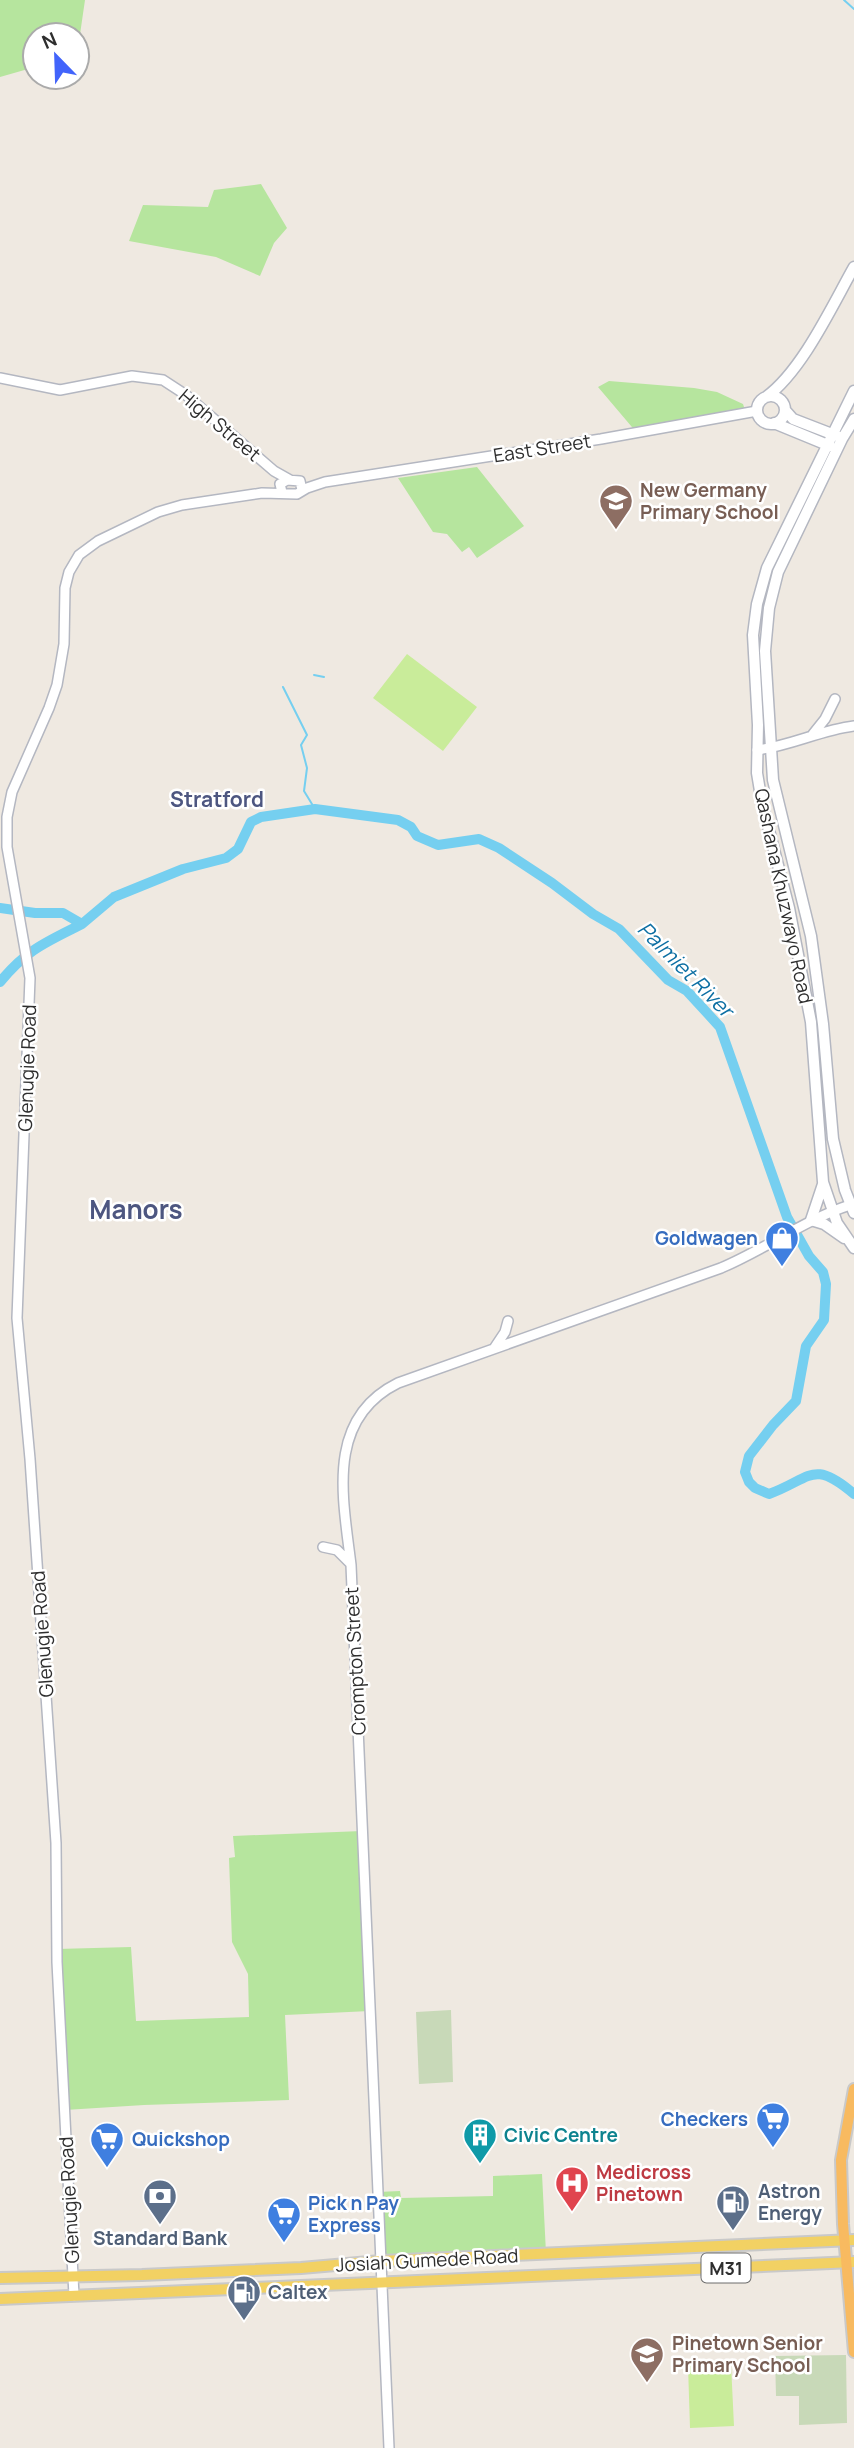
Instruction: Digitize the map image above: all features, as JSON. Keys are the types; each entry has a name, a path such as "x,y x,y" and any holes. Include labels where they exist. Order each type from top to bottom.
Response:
{"highway":[{"path":"854,2089 841,2160 849,2241 854,2352"}],"main road":[{"path":"837,440 827,444 761,420 757,411 759,402 786,380 827,317 854,267"},
{"path":"774,424 782,419 786,380"},
{"name":"Qashana Khuzwayo Road","path":"852,1209 833,1139 823,1024 811,936 778,806 770,749 765,651 771,595 781,566 837,440 854,391"},
{"path":"766,397 775,396 793,419 837,440"},
{"name":"Qashana Khuzwayo Road","path":"837,440 854,419"},
{"name":"Qashana Khuzwayo Road","path":"827,444 771,559 760,592 753,635 757,750 762,803 787,896 811,1022 824,1182 833,1211 852,1245"},
{"path":"824,1182 811,1220 828,1226 852,1245"},
{"name":"Josiah Gumede Road","path":"0,2278 300,2269 381,2261 849,2241"},
{"name":"Josiah Gumede Road","path":"0,2299 850,2262"}],"street":[{"name":"High Street","path":"0,378 60,390 132,376 163,380 186,395 289,485"},
{"name":"East Street","path":"16,900 7,847 7,817 12,792 57,685 64,644 67,577 75,561 98,541 158,512 182,505 262,493 289,485 326,482 613,437 757,411"},
{"path":"812,736 835,699"},
{"path":"757,750 770,749 854,726"},
{"name":"Glenugie Road","path":"16,900 29,962 30,992 17,1318 30,1468 55,1843 57,1962 74,2296"},
{"name":"Crompton Street","path":"389,2448 351,1565 344,1511 344,1462 348,1436 357,1417 375,1396 419,1374 721,1268 757,1252 811,1220 833,1211 852,1209"},
{"path":"494,1348 502,1338 509,1321"},
{"path":"323,1547 337,1550 351,1565"}],"green space":[{"path":"0,0 85,0 82,21 21,21 21,71 0,77"},
{"path":"261,184 287,228 274,243 260,276 216,257 129,241 143,205 208,207 214,190"},
{"path":"609,381 717,392 743,404 746,413 637,433 598,387"},
{"path":"477,467 524,526 477,558 469,547 462,552 447,534 433,532 398,478"},
{"path":"407,654 477,707 443,751 373,698"},
{"path":"362,1831 370,2011 285,2015 289,2100 65,2110 57,1949 131,1947 136,2021 249,2017 248,1974 232,1942 229,1858 235,1857 233,1836"},
{"path":"451,2010 453,2082 419,2084 416,2012"},
{"path":"542,2174 546,2253 381,2261 378,2192 400,2191 401,2198 493,2196 493,2176"},
{"path":"846,2355 847,2423 799,2425 799,2396 776,2396 775,2356"},
{"path":"731,2364 734,2426 690,2428 688,2366"}],"waterway":[{"path":"844,0 854,9"},
{"path":"314,675 324,677"},
{"path":"283,687 307,735 301,745 307,768 304,791 315,809"},
{"name":"Palmiet River","path":"0,908 35,913 63,913 82,924 114,897 183,869 226,858 238,849 251,822 261,817 315,809 398,820 411,827 417,836 438,845 479,839 499,848 552,883 593,914 619,929 668,980 687,991 720,1027 787,1217 809,1256 823,1272 826,1284 824,1320 806,1346 796,1401 749,1456 745,1472 749,1482 769,1494 803,1478 820,1474 840,1483 854,1494"},
{"name":"Palmiet River","path":"0,982 28,954 82,924"}],"place":[{"name":"New Germany Primary School","path":"616,531"},
{"name":"Goldwagen","path":"782,1268"},
{"name":"Checkers","path":"773,2149"},
{"name":"Civic Centre","path":"480,2165"},
{"name":"Quickshop","path":"107,2169"},
{"name":"Medicross Pinetown","path":"572,2213"},
{"name":"Standard Bank","path":"160,2226"},
{"name":"Astron Energy","path":"733,2232"},
{"name":"Pick n Pay Express","path":"284,2244"},
{"name":"Caltex","path":"244,2322"},
{"name":"Pinetown Senior Primary School","path":"647,2384"}],"district":[{"name":"Stratford","path":"217,799"},
{"name":"Manors","path":"136,1209"}]}
